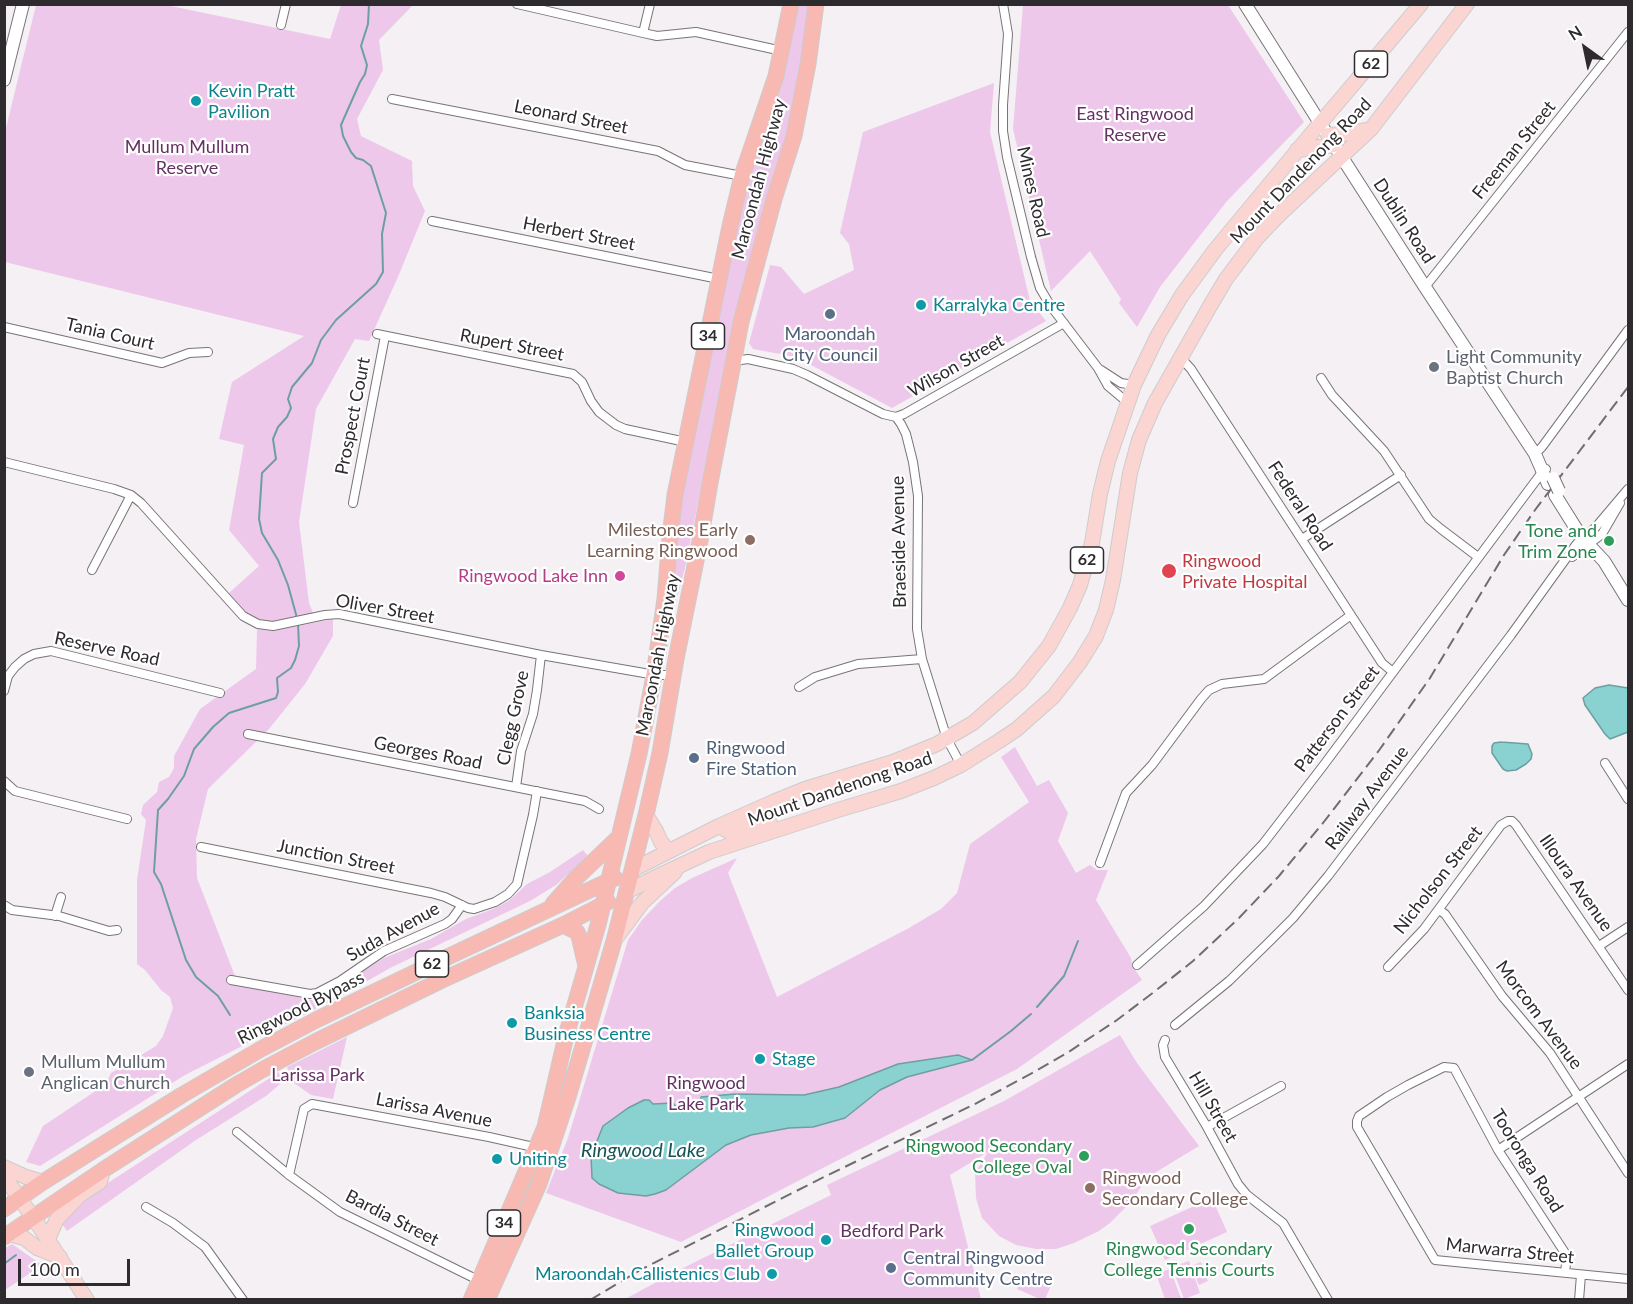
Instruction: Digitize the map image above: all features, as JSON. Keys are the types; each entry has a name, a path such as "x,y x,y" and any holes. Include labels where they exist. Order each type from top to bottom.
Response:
{"highway":[{"name":"Maroondah Highway","path":"487,1299 538,1184 545,1126 561,1056 593,947 639,754 665,599 675,495 730,226 742,176 776,76 791,4"},
{"name":"Maroondah Highway","path":"471,1299 543,1149 579,1061 614,941 646,815 741,322 774,199 794,136 808,64 816,4"},
{"path":"547,911 576,878 619,838"},
{"name":"Ringwood Bypass","path":"4,1209 182,1095 261,1049 318,1019 632,870"},
{"name":"Ringwood Bypass","path":"7,1235 103,1170 236,1085 285,1057 442,980 563,925 626,892"},
{"path":"563,925 577,932 586,966"},
{"path":"561,1056 579,1061"}],"main road":[{"path":"4,80 10,35 23,4"},
{"name":"Dublin Road","path":"1245,4 1425,287 1629,600"},
{"name":"Mount Dandenong Road","path":"632,870 719,826 773,802 805,789 923,751 973,723 1020,682 1049,646 1080,585 1092,543 1108,461 1130,394 1158,334 1192,280 1222,241 1421,4"},
{"name":"Mount Dandenong Road","path":"626,892 685,863 776,826 917,785 961,765 1017,729 1054,696 1080,662 1096,636 1110,598 1130,473 1139,440 1155,403 1226,279 1257,238 1279,215 1335,146 1371,129 1467,4"},
{"path":"1297,150 1335,146 1345,134 1371,129"},
{"path":"1130,394 1155,403"},
{"path":"773,802 767,814 768,819 776,826"},
{"path":"646,815 668,851"},
{"path":"719,826 729,832 776,826"},
{"path":"614,941 642,903 685,863"},
{"path":"4,1167 43,1182"},
{"path":"48,1239 57,1219 80,1196 100,1182 103,1170"},
{"path":"4,1176 87,1299"},
{"path":"7,1235 24,1238 37,1248 60,1257"}],"street":[{"path":"281,25 286,4"},
{"path":"517,4 555,9 657,36 696,32 782,51"},
{"path":"643,33 650,4"},
{"name":"Mines Road","path":"1003,4 1008,34 1003,123 1007,157 1040,288 1050,305 1098,368 1108,386 1130,394"},
{"name":"Freeman Street","path":"1425,287 1629,32"},
{"name":"Leonard Street","path":"392,99 658,151 686,165 742,176"},
{"name":"Herbert Street","path":"432,221 719,279"},
{"name":"Wilson Street","path":"896,417 1064,323"},
{"name":"Tania Court","path":"4,327 162,363 189,353 208,352"},
{"path":"1535,455 1629,330"},
{"name":"Rupert Street","path":"381,335 573,374 582,382 599,412 616,425 686,442"},
{"name":"Prospect Court","path":"353,503 381,335"},
{"name":"Federal Road","path":"1180,357 1191,369 1382,663 1393,672"},
{"path":"734,362 748,359 793,369 883,414 896,417"},
{"name":"Mines Road","path":"1098,368 1121,383 1130,394"},
{"path":"1321,378 1332,395 1379,444 1429,519 1478,557"},
{"name":"Braeside Avenue","path":"896,417 906,434 918,496 917,629 922,659 947,739 961,765"},
{"name":"Oliver Street","path":"4,462 131,495 141,503 243,616 263,626 339,614 542,655 654,675 674,676"},
{"path":"1302,539 1401,475"},
{"name":"Patterson Street","path":"1137,965 1204,906 1263,844 1478,557 1551,482"},
{"name":"Railway Avenue","path":"1175,1025 1228,981 1293,918 1328,876 1560,568 1588,539 1602,534 1627,490"},
{"path":"92,570 131,495"},
{"path":"1101,863 1126,793 1152,765 1209,690 1222,684 1264,679 1351,615"},
{"name":"Reserve Road","path":"4,691 8,676 20,663 34,654 51,651 220,693"},
{"name":"Clegg Grove","path":"516,787 521,751 532,714 542,655"},
{"path":"799,687 815,677 858,664 922,659"},
{"name":"Georges Road","path":"248,734 585,801 599,809"},
{"path":"1605,763 1629,799"},
{"path":"4,781 15,791 127,819"},
{"name":"Junction Street","path":"201,847 431,893 474,909 488,905 508,894 517,884 537,791"},
{"name":"Nicholson Street","path":"1388,967 1439,910 1501,825 1512,821 1516,825"},
{"name":"Illoura Avenue","path":"1516,825 1629,990"},
{"path":"55,916 61,897"},
{"name":"Suda Avenue","path":"231,980 310,994 317,993 340,981 384,951 445,924 452,919 462,904"},
{"path":"4,905 12,910 55,916 110,931 117,930"},
{"name":"Morcom Avenue","path":"1439,910 1445,914 1502,996 1550,1053 1629,1173"},
{"path":"1599,946 1629,927"},
{"name":"Hill Street","path":"1165,1040 1163,1046 1165,1057 1238,1184 1247,1195 1283,1223 1328,1299"},
{"path":"1498,1150 1629,1065"},
{"name":"Marwarra Street","path":"1454,1068 1444,1067 1387,1097 1359,1116 1357,1121 1357,1127 1435,1260 1629,1279"},
{"name":"Tooronga Road","path":"1454,1068 1498,1150 1567,1256 1565,1272"},
{"path":"1207,1127 1281,1086"},
{"name":"Larissa Avenue","path":"289,1175 304,1109 308,1104 543,1149"},
{"name":"Bardia Street","path":"237,1132 289,1175 340,1212 480,1281"},
{"path":"146,1207 173,1223 205,1247 241,1299"},
{"path":"1579,1299 1581,1275"}],"green space":[{"name":"Mullum Mullum Reserve","path":"36,5 166,5 330,39 341,5 413,5 379,40 383,70 357,119 361,136 412,161 413,186 425,211 369,341 355,339 316,409 299,522 309,603 313,613 273,622 257,620 247,614 229,593 259,566 229,530 244,445 219,439 232,382 304,336 5,262 5,132"},
{"path":"796,5 811,5 799,75 787,134 727,353 686,564 670,625 666,660 663,660 679,514 738,218"},
{"name":"East Ringwood Reserve","path":"1023,5 1228,5 1304,122 1227,201 1160,287 1137,327 1119,303 1121,299 1090,251 1051,291 1013,129"},
{"path":"994,83 990,132 1030,301 1046,321 892,408 796,357 753,349 749,343 770,265 781,267 804,294 854,270 849,244 840,233 863,132"},
{"path":"333,619 333,636 305,684 269,729 208,789 196,839 197,878 235,976 234,984 312,1000 384,958 431,939 466,919 510,900 527,884 583,850 588,856 556,885 530,901 390,968 343,995 185,1075 40,1166 26,1162 43,1126 106,1084 111,1073 156,1046 163,1036 173,1008 170,997 137,964 137,880 146,820 141,814 143,805 157,792 159,782 169,777 174,768 174,756 200,709 256,669 257,629 273,631"},
{"name":"Ringwood Lake Park","path":"1015,747 1037,786 1049,780 1068,813 1058,841 1076,873 1090,865 1097,870 1108,870 1096,900 1142,980 1017,1069 681,1242 546,1193 568,1138 628,940 642,920 660,901 675,888 692,878 737,858 728,873 777,997 909,928 941,909 957,893 970,844 1029,802 1001,757"},
{"name":"Bedford Park","path":"1120,1035 1137,1063 1199,1146 1148,1177 1130,1203 1099,1231 1056,1249 1036,1249 1016,1245 999,1236 982,1218 976,1198 975,1173 988,1152 950,1175 981,1299 625,1299 831,1195 827,1185 1004,1101"},
{"name":"Larissa Park","path":"347,1037 333,1099 311,1095 294,1083 287,1067"},
{"path":"279,1072 285,1080 266,1096 196,1140 67,1231 62,1224 100,1188"},
{"name":"Ringwood Secondary College Tennis Courts","path":"1212,1198 1227,1232 1165,1260 1150,1226"},
{"path":"12,1244 42,1265 5,1290 5,1248"},
{"path":"1189,1261 1191,1266 1201,1262 1208,1281 1199,1285 1191,1267 1200,1293 1184,1299 1172,1267"},
{"path":"1170,1269 1181,1298 1165,1299 1156,1274"},
{"path":"1024,1273 1051,1286 1045,1299 1017,1289"}],"water":[{"path":"1609,685 1628,688 1628,732 1610,739 1585,705 1583,698 1595,688"},
{"path":"1494,743 1528,744 1532,754 1531,759 1516,770 1503,769 1492,753"},
{"name":"Ringwood Lake","path":"958,1055 972,1060 907,1077 880,1090 845,1118 813,1127 789,1128 751,1135 726,1145 666,1190 655,1194 646,1196 618,1193 592,1178 591,1156 603,1126 628,1108 644,1100 649,1100 653,1104 673,1103 675,1106 700,1104 701,1097 735,1094 804,1095 839,1087 898,1064"}],"waterway":[{"path":"297,618 278,560 262,533 259,519 262,473 276,459 273,439 291,408 288,399 292,387 312,363 321,340 336,320 376,284 383,272 382,234 386,213 371,166 356,158 351,152 343,136 341,125 365,74 367,65 361,46 368,24 369,4"},
{"path":"230,1015 218,996 196,977 186,960 161,884 154,872 158,810 184,776 194,749 213,727 229,713 276,698 277,678 291,668 295,660 299,646 298,623"},
{"path":"1037,1007 1064,976 1078,941"},
{"path":"972,1060 1031,1014"},
{"path":"4,1264 16,1255"}],"railway":[{"path":"590,1300 642,1269 973,1105 1034,1072 1117,1020 1193,961 1279,876 1380,749 1430,678 1504,555 1628,387"}],"place":[{"name":"Kevin Pratt Pavilion","path":"196,101"},
{"name":"Karralyka Centre","path":"921,305"},
{"name":"Maroondah City Council","path":"830,314"},
{"name":"Light Community Baptist Church","path":"1434,367"},
{"name":"Milestones Early Learning Ringwood","path":"750,540"},
{"name":"Tone and Trim Zone","path":"1609,541"},
{"name":"Ringwood Private Hospital","path":"1169,571"},
{"name":"Ringwood Lake Inn","path":"620,576"},
{"name":"Ringwood Fire Station","path":"694,758"},
{"name":"Banksia Business Centre","path":"512,1023"},
{"name":"Stage","path":"760,1059"},
{"name":"Mullum Mullum Anglican Church","path":"29,1072"},
{"name":"Ringwood Secondary College Oval","path":"1084,1156"},
{"name":"Uniting","path":"497,1159"},
{"name":"Ringwood Secondary College","path":"1090,1188"},
{"name":"Ringwood Secondary College Tennis Courts","path":"1189,1229"},
{"name":"Ringwood Ballet Group","path":"826,1240"},
{"name":"Central Ringwood Community Centre","path":"891,1268"},
{"name":"Maroondah Callistenics Club","path":"772,1274"}]}
